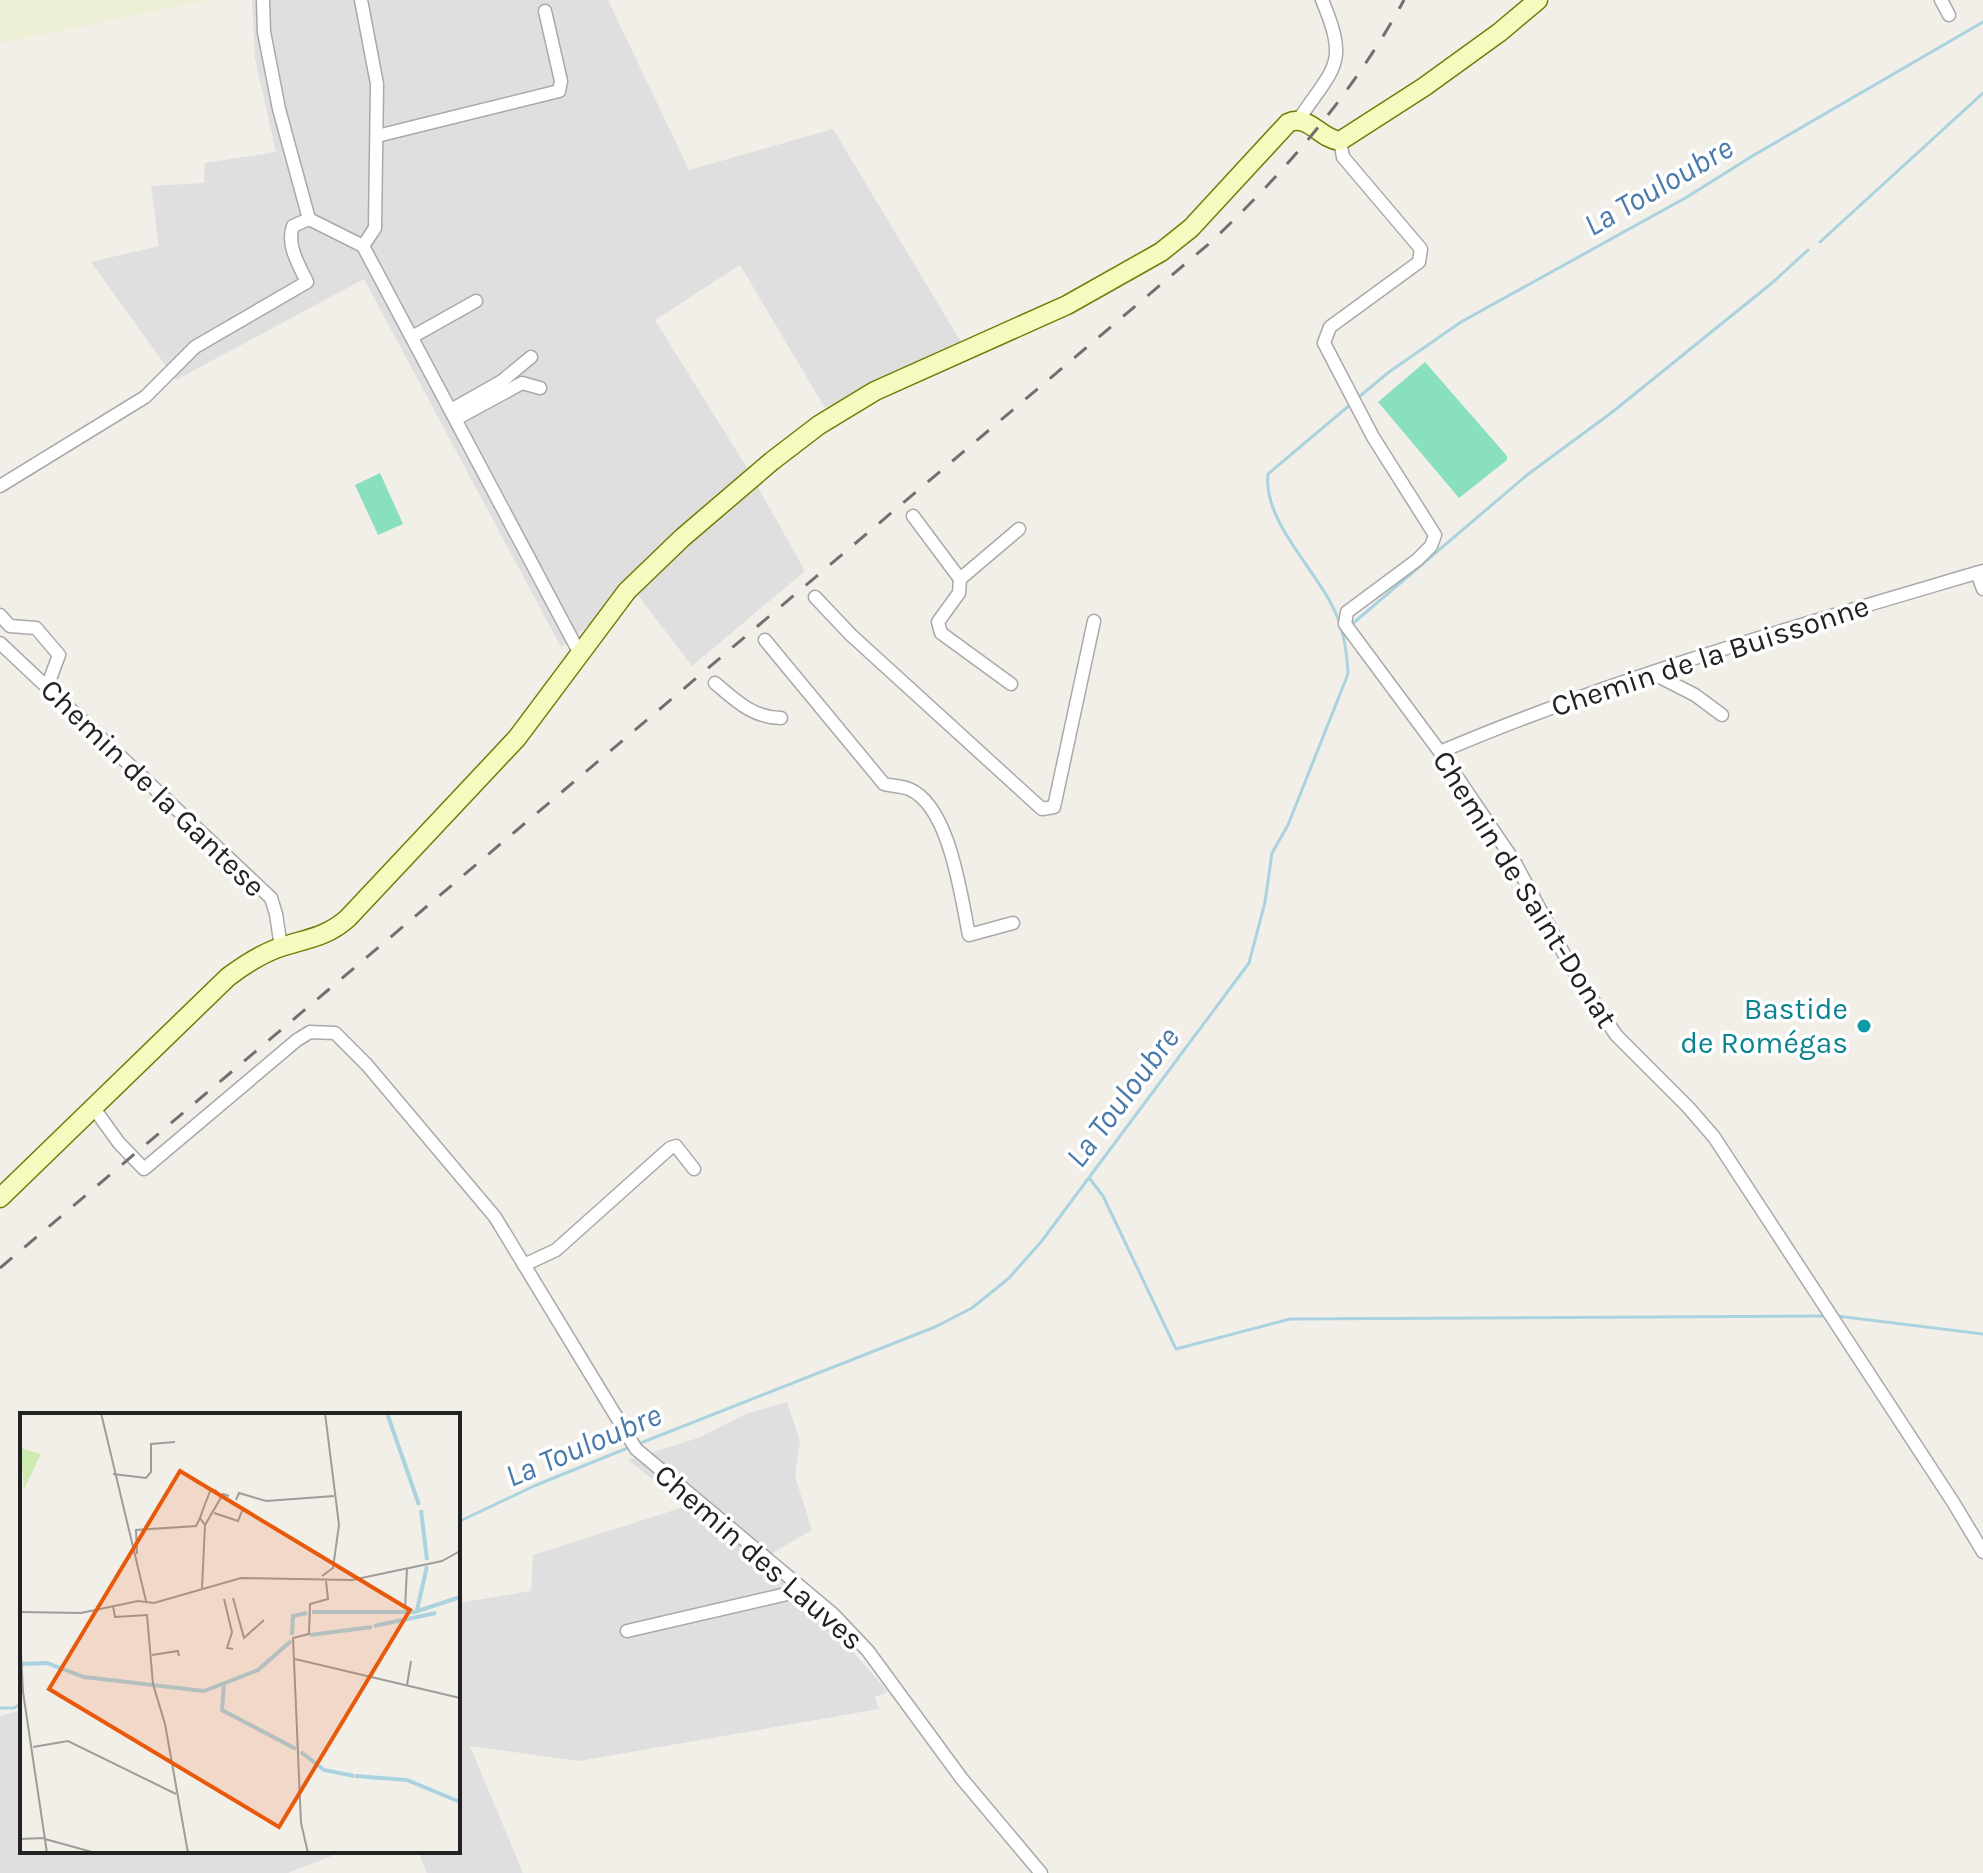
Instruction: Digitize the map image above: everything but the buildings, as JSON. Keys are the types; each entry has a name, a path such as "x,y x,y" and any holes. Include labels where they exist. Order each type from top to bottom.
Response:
{"main road":[{"path":"0,1198 228,977 256,957 322,936 348,918 517,738 619,601 645,573 795,443 840,411 887,385 1077,300 1161,252 1191,228 1288,123 1299,119 1330,139 1340,141 1437,78 1538,0"}],"street":[{"path":"263,0 264,32 279,109 309,219 363,246 580,654"},
{"path":"361,0 377,84 375,228 363,246"},
{"path":"1299,119 1333,69 1337,58 1335,31 1322,0"},
{"path":"1941,0 1949,15"},
{"path":"377,136 559,91 561,81 545,11"},
{"name":"Chemin de Saint-Donat","path":"1340,141 1343,157 1421,249 1419,262 1330,327 1324,343 1373,437 1435,535 1431,546 1417,560 1347,612 1345,624 1440,752 1514,861 1571,967 1616,1035 1714,1137 1983,1552"},
{"path":"0,486 145,397 195,347 307,282 292,247 290,233 293,226 309,219"},
{"path":"412,337 476,301"},
{"path":"454,414 531,357"},
{"path":"454,414 522,383 540,388"},
{"path":"913,516 960,579 959,593 938,622 941,633 1011,684"},
{"path":"960,579 1019,529"},
{"path":"1980,572 1983,589"},
{"name":"Chemin de la Buissonne","path":"1440,752 1526,716 1652,673 1757,638 1980,572"},
{"path":"815,597 851,635 1042,809 1054,807 1094,621"},
{"path":"0,615 10,626 36,628 59,655 47,687"},
{"path":"765,640 884,784 911,790 939,820 952,853 969,935 1013,923"},
{"name":"Chemin de la Gantese","path":"0,643 271,898 281,947"},
{"path":"1652,673 1695,695 1722,715"},
{"path":"715,683 738,703 763,718 781,718"},
{"name":"Chemin des Lauves","path":"93,1107 119,1143 144,1169 297,1040 310,1032 335,1033 367,1065 495,1217 633,1445 833,1614 868,1651 962,1779 1041,1873"},
{"path":"524,1265 556,1250 670,1148 676,1146 694,1169"},
{"path":"627,1631 804,1590"}],"shaded area":[{"path":"252,0 608,0 689,170 833,129 961,342 825,408 740,265 655,320 746,466 805,571 692,666 634,590 561,647 364,279 176,380 91,262 159,246 151,186 204,183 205,163 276,152 255,58"},
{"path":"787,1402 800,1441 795,1476 812,1530 769,1555 888,1692 875,1697 879,1709 579,1761 470,1746 523,1873 427,1873 419,1853 460,1853 460,1603 531,1591 533,1555 687,1506 628,1460 698,1438 746,1414"},
{"path":"20,1711 20,1853 340,1853 288,1873 0,1873 0,1716"}],"green space":[{"path":"0,0 209,0 0,43"},
{"path":"1425,362 1507,456 1507,460 1459,498 1378,402"},
{"path":"380,473 403,524 378,535 355,485"}],"waterway":[{"name":"La Touloubre","path":"1360,396 1461,322 1687,197 1983,22"},
{"path":"1820,242 1983,93"},
{"path":"1351,625 1527,475 1611,413 1772,283 1808,250"},
{"name":"La Touloubre","path":"638,1444 935,1327 972,1308 1009,1278 1041,1242 1249,963 1265,902 1272,853 1288,825 1348,674 1338,619 1283,530 1274,511 1268,474 1351,404"},
{"path":"1090,1179 1103,1196 1176,1349 1290,1319 1825,1316"},
{"path":"1837,1316 1983,1334"},
{"name":"La Touloubre","path":"460,1521 534,1486 630,1447"},
{"name":"La Touloubre","path":"0,1708 14,1708 20,1704"}],"railway":[{"path":"0,1268 1211,242 1266,187 1317,129 1363,67 1404,0"}],"place":[{"name":"Bastide de Romégas","path":"1864,1026"}]}
